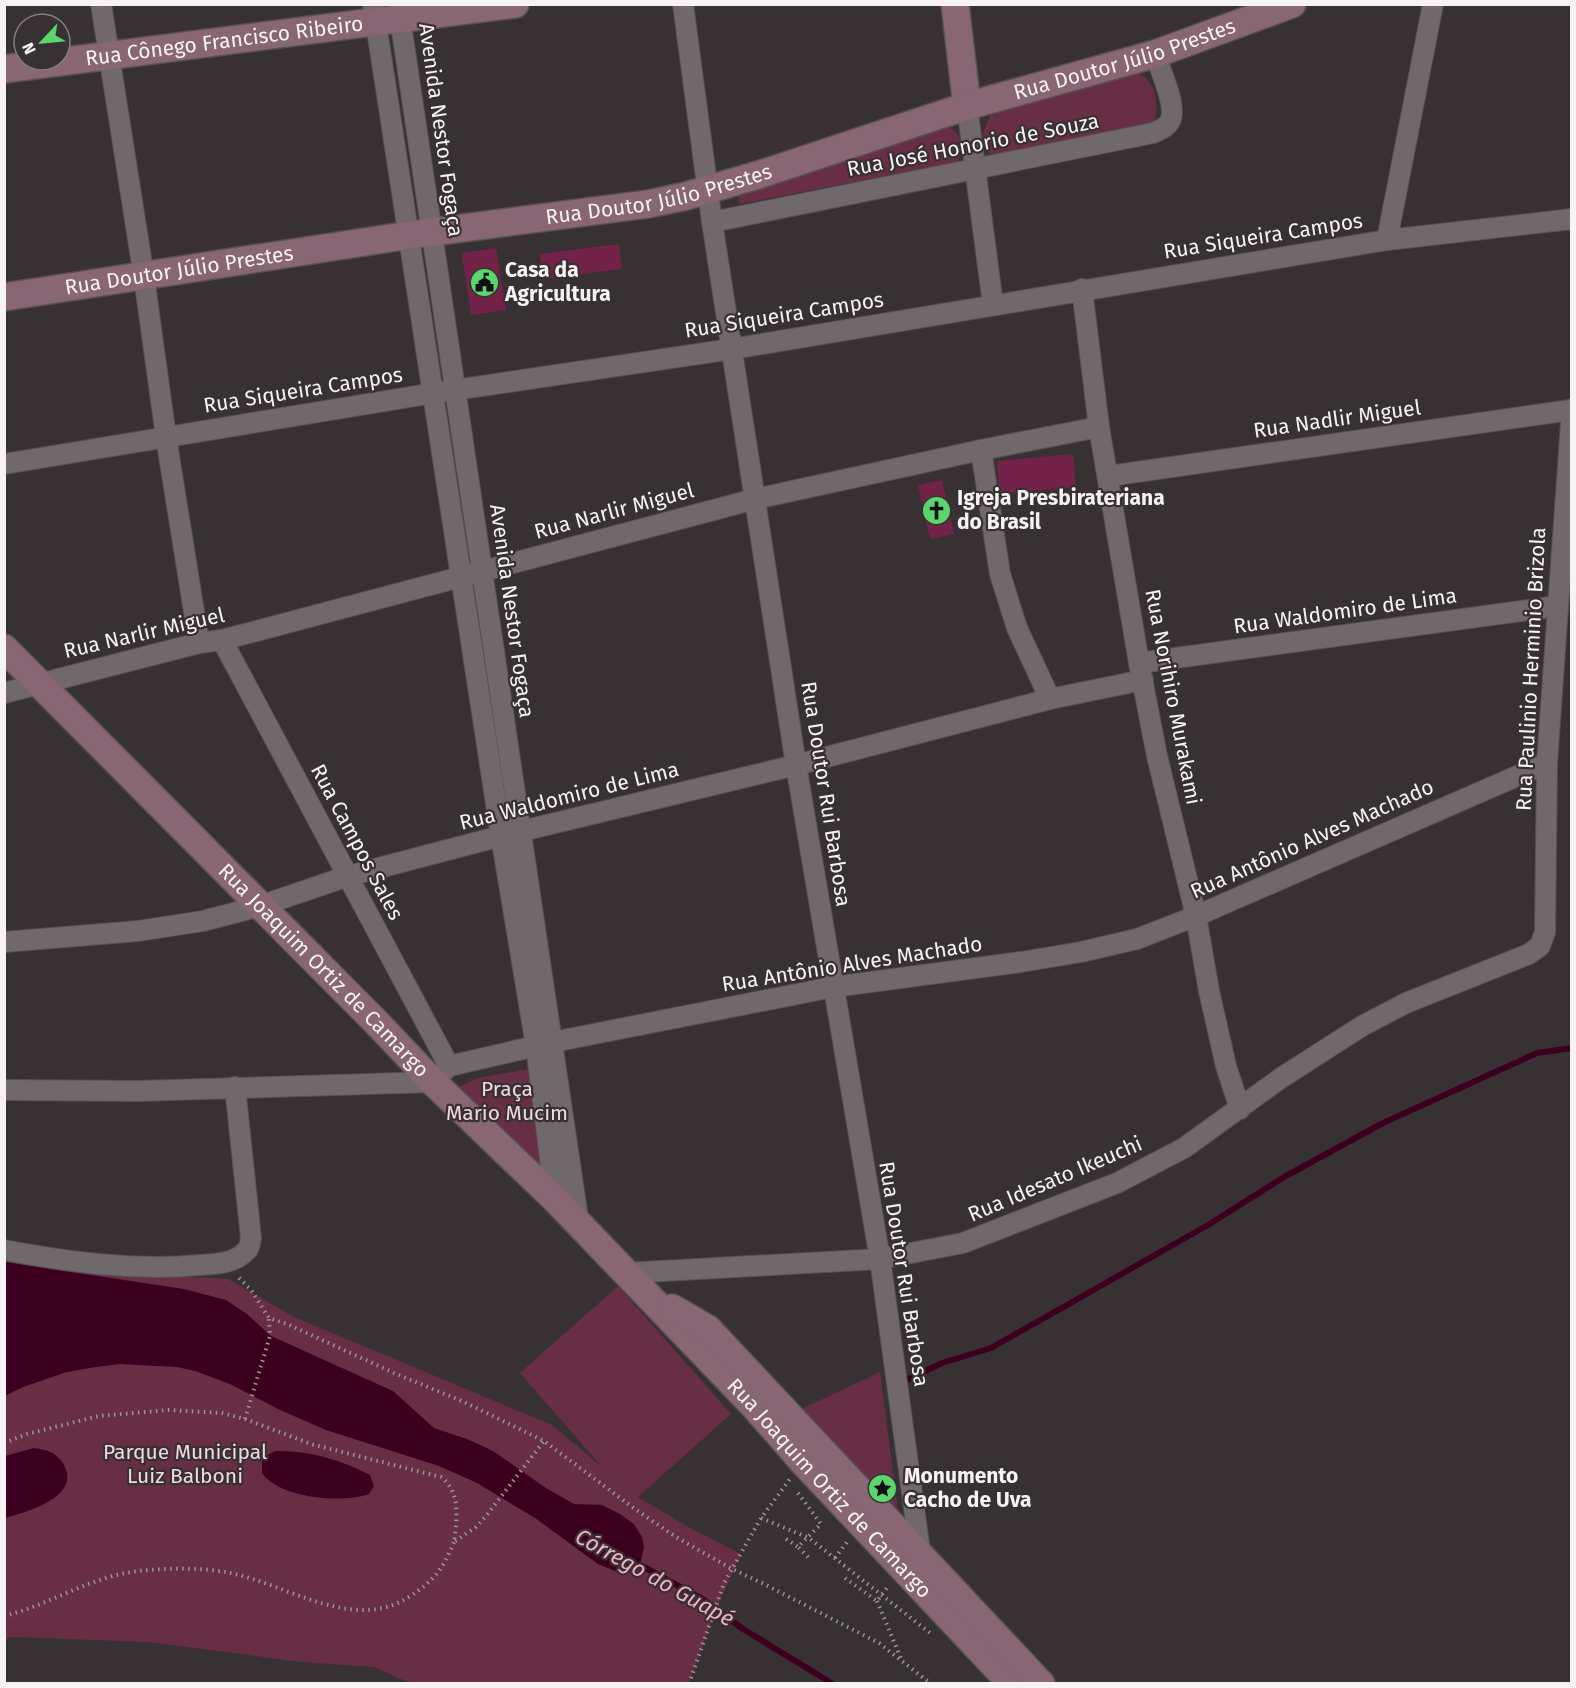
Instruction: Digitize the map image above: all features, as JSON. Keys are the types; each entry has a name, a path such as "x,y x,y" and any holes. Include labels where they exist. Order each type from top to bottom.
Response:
{"main road":[{"name":"Rua Cônego Francisco Ribeiro","path":"4,69 109,56 387,13 516,4"},
{"path":"955,4 967,106"},
{"name":"Rua Doutor Júlio Prestes","path":"4,297 421,234 648,204 708,190 967,106 1155,54 1292,4"},
{"name":"Rua Joaquim Ortiz de Camargo","path":"4,648 260,906 441,1074 579,1225 754,1406 796,1472 925,1591 1012,1683"},
{"name":"Rua Joaquim Ortiz de Camargo","path":"644,1293 708,1329 1041,1683"}],"street":[{"path":"101,4 199,644"},
{"name":"Rua Doutor Rui Barbosa","path":"684,4 712,222 754,499 796,765 880,1259 925,1591"},
{"path":"1388,240 1433,4"},
{"name":"Avenida Nestor Fogaça","path":"387,13 421,234 456,390 503,714 511,834"},
{"name":"Rua José Honorio de Souza","path":"712,222 1153,133 1163,129 1171,121 1173,107 1155,54"},
{"path":"967,106 993,305"},
{"name":"Rua Siqueira Campos","path":"4,464 434,393 732,349 1388,240 1572,219"},
{"name":"Avenida Nestor Fogaça","path":"421,234 434,393 483,717 511,834 544,1044 579,1225"},
{"name":"Rua Norihiro Murakami","path":"1082,290 1099,427 1157,756 1196,916 1209,991 1226,1066 1240,1109"},
{"name":"Rua Nadlir Miguel","path":"1109,476 1571,409"},
{"name":"Rua Paulinio Herminio Brizola","path":"1545,932 1546,763 1571,409"},
{"name":"Rua Narlir Miguel","path":"4,693 222,640 754,499 1099,427"},
{"path":"981,450 1000,574 1017,628 1050,699"},
{"name":"Rua Waldomiro de Lima","path":"4,942 160,928 203,921 260,906 348,876 796,765 1050,699 1141,671 1558,606"},
{"name":"Rua Campos Sales","path":"222,640 348,876 441,1074"},
{"path":"472,647 493,645"},
{"path":"483,717 503,714"},
{"name":"Rua Antônio Alves Machado","path":"4,1090 138,1091 441,1074 544,1044 833,987 1081,952 1137,939 1196,916 1546,763"},
{"name":"Rua Idesato Ikeuchi","path":"625,1273 880,1259 963,1243 1117,1183 1184,1148 1281,1078 1362,1026 1406,1003 1529,954 1540,946 1545,932"},
{"name":"Avenida Nestor Fogaça","path":"544,1044 555,1199"},
{"path":"4,1250 111,1266 164,1268 223,1263 239,1257 249,1249 251,1238 235,1087"}],"path":[{"path":"223,1263 252,1290 269,1318 270,1336 245,1419"},
{"path":"269,1318 464,1402 544,1441 676,1537 732,1569 879,1643 932,1683"},
{"path":"4,1443 27,1434 99,1416 168,1410 222,1413 245,1419 311,1444 441,1477 449,1483 454,1492 457,1519 454,1542 443,1568 424,1587 400,1603 379,1609 350,1610 228,1572 137,1571 100,1580 25,1611 4,1616"},
{"path":"454,1542 476,1527 544,1441"},
{"path":"689,1683 724,1583 761,1518 796,1472 821,1524 798,1547"},
{"path":"761,1518 809,1538 935,1637"},
{"path":"786,1539 811,1560"},
{"path":"845,1578 877,1601 903,1662"},
{"path":"877,1601 882,1595"}],"green space":[{"path":"1136,70 1147,79 1153,90 1157,108 1153,124 993,156 984,145 983,136 991,114"},
{"path":"950,127 961,138 958,162 740,204 737,194 760,185"},
{"name":"Praça Mario Mucim","path":"529,1069 541,1153 539,1168 456,1088 478,1078"},
{"name":"Parque Municipal Luiz Balboni","path":"5,1257 117,1273 228,1279 292,1316 552,1425 603,1468 520,1373 618,1286 731,1414 638,1497 690,1528 741,1554 716,1609 689,1683 410,1683 374,1667 301,1662 148,1642 11,1637 5,1639"},
{"path":"880,1372 900,1525 793,1413"}],"shaded area":[{"path":"5,1262 184,1289 226,1300 247,1314 271,1336 393,1391 434,1428 493,1451 546,1488 574,1504 602,1505 620,1514 634,1524 642,1537 644,1547 640,1564 634,1570 625,1572 615,1571 598,1564 535,1518 477,1483 439,1466 326,1430 278,1409 230,1384 195,1371 177,1367 120,1364 96,1367 67,1372 23,1387 5,1396"},
{"path":"34,1448 51,1452 58,1457 64,1465 67,1476 65,1486 59,1494 38,1507 5,1518 5,1456"},
{"path":"276,1451 312,1454 348,1465 370,1475 374,1486 369,1494 343,1498 312,1497 282,1488 262,1473 262,1457"}],"building":[{"path":"619,244 622,269 543,279 540,254"},
{"name":"Casa da Agricultura","path":"496,248 506,310 471,315 462,253"},
{"path":"1073,454 1076,487 1000,494 997,461"},
{"name":"Igreja Presbirateriana do Brasil","path":"942,480 954,534 930,539 918,485"}],"waterway":[{"path":"909,1379 942,1363 991,1348 1208,1225 1284,1177 1383,1123 1537,1053 1572,1048"},
{"name":"Córrego do Guapé","path":"635,1562 704,1600 743,1629 833,1684"}],"place":[{"name":"Casa da Agricultura","path":"484,282"},
{"name":"Igreja Presbirateriana do Brasil","path":"936,510"},
{"name":"Monumento Cacho de Uva","path":"883,1488"}]}
